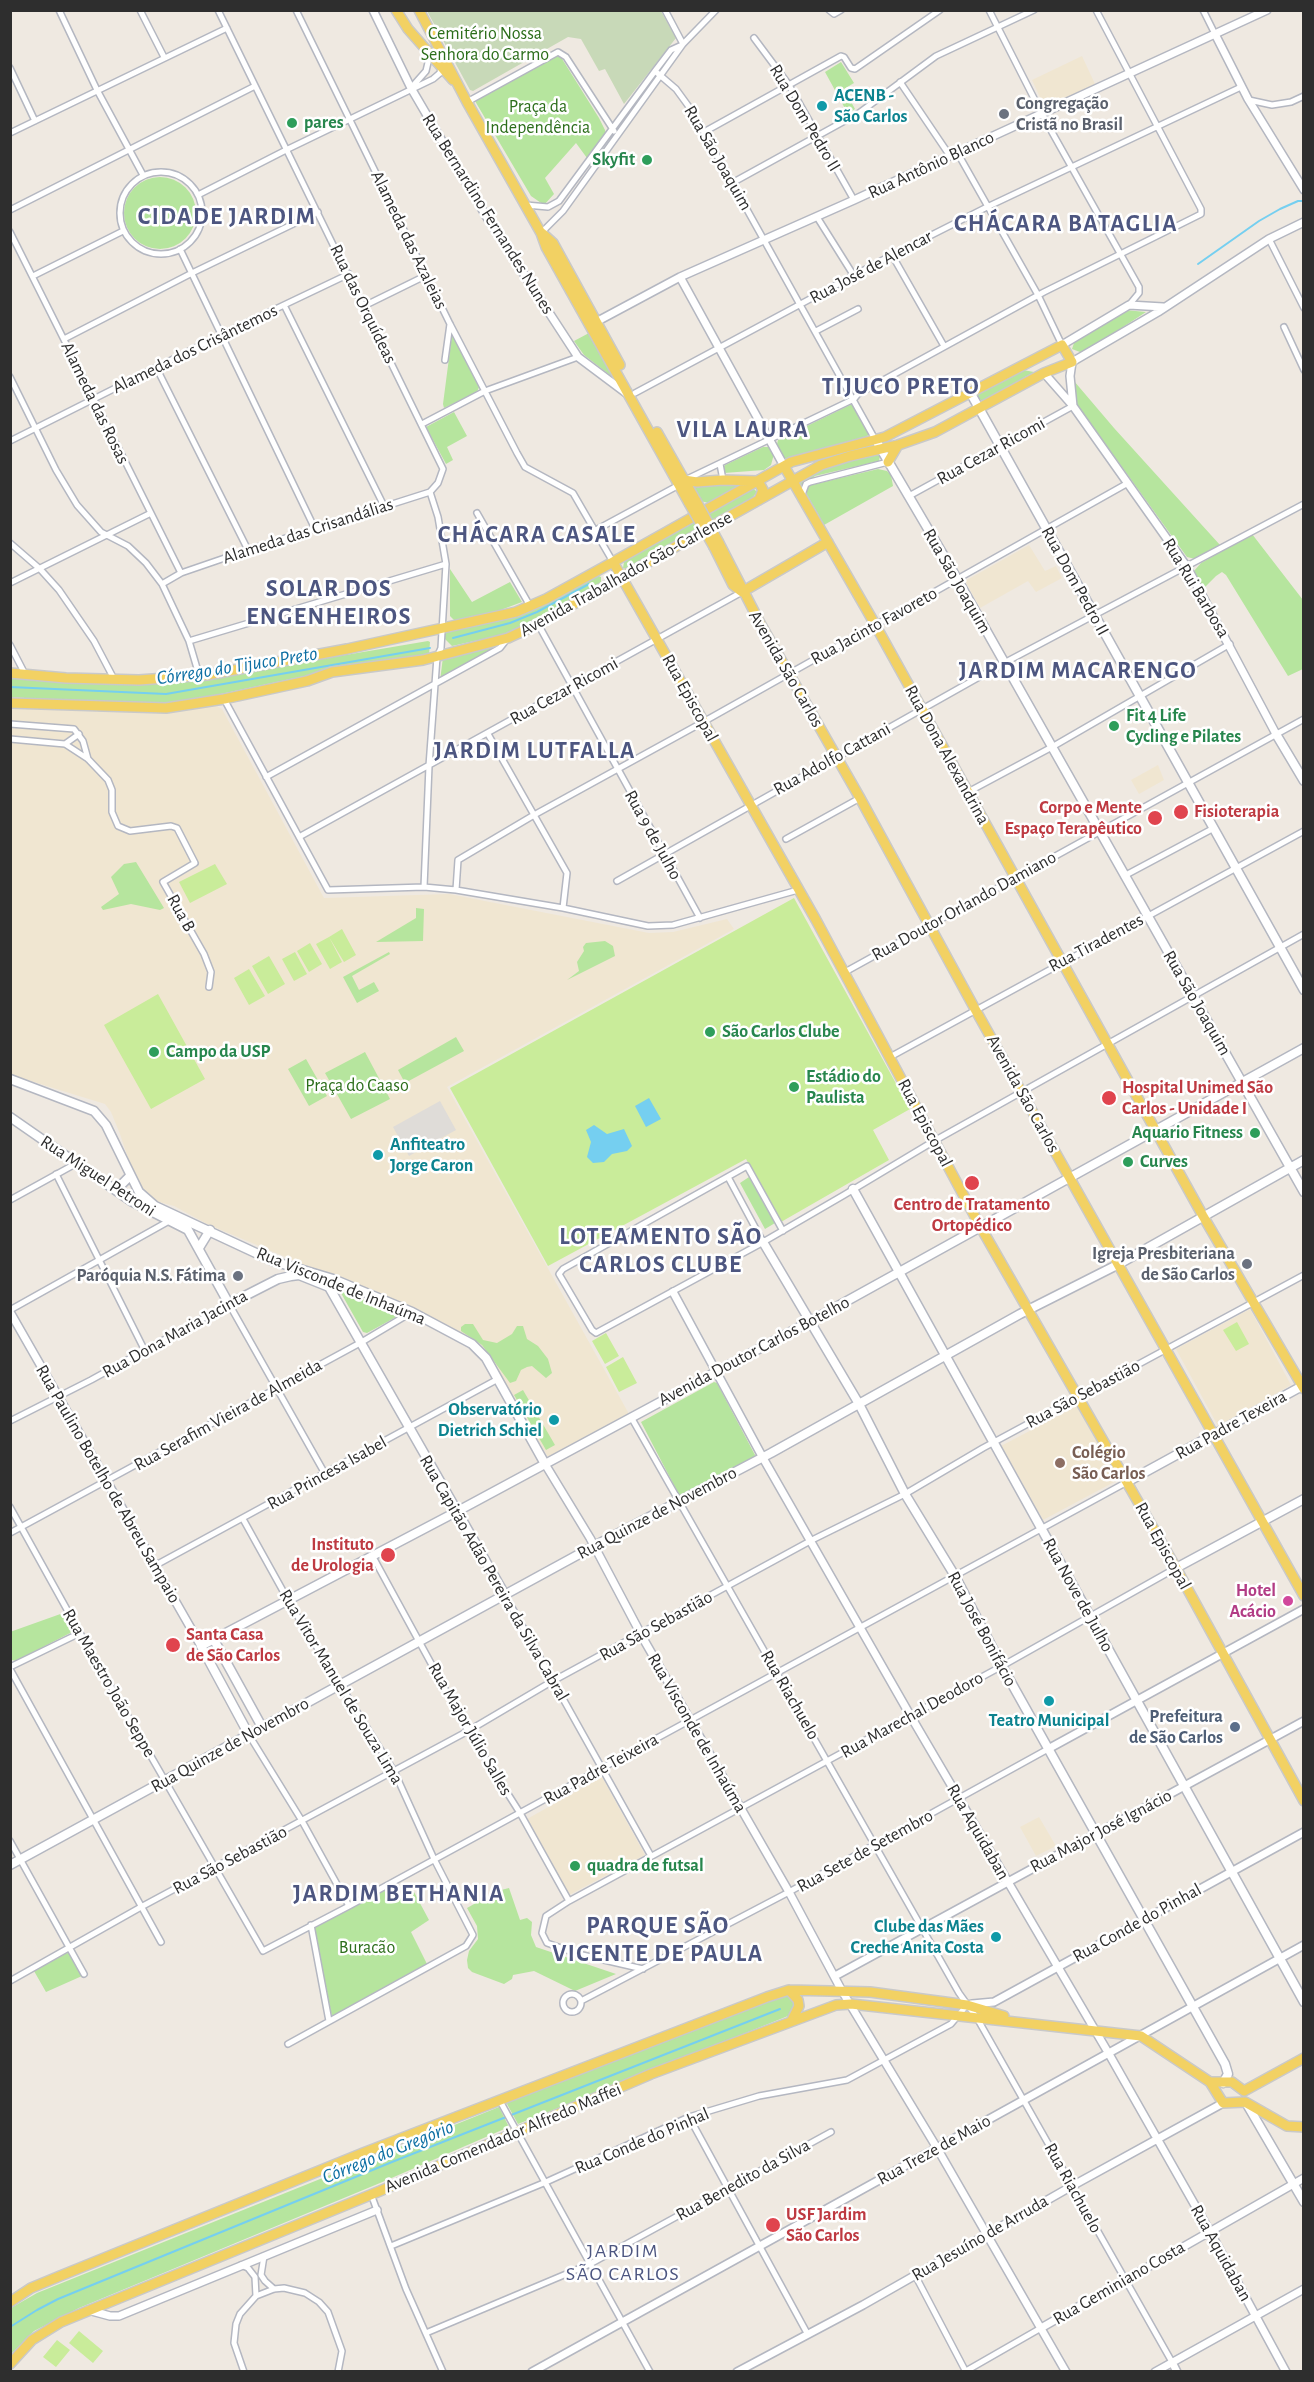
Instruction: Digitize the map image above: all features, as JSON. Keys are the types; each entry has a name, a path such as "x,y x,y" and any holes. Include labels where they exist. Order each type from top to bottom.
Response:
{"main road":[{"path":"399,14 419,11"},
{"name":"Avenida São Carlos","path":"419,11 542,233 546,247 633,395 716,545 740,581 742,592 860,798 975,1009 1304,1596"},
{"name":"Avenida São Carlos","path":"399,14 408,29 466,99"},
{"path":"441,69 444,54"},
{"name":"Avenida São Carlos","path":"542,233 553,243 633,395"},
{"path":"1062,345 1071,363"},
{"name":"Avenida Trabalhador São-Carlense","path":"10,703 166,708 224,699 307,681 332,672 437,657 508,638 538,624 831,461 879,445 927,415 1062,345"},
{"name":"Avenida Trabalhador São-Carlense","path":"10,673 114,680 166,680 297,659 504,615 530,606 594,573 784,466 814,455 879,445 898,445 935,432 1044,373 1071,363"},
{"path":"1022,364 1044,373"},
{"name":"Rua Dom Pedro II","path":"970,392 1304,990"},
{"path":"927,415 935,423 935,432"},
{"name":"Rua São Joaquim","path":"879,445 1194,995 1304,1192"},
{"path":"888,462 898,445"},
{"name":"Rua Dona Alexandrina","path":"784,466 922,709 1203,1216 1303,1387"},
{"path":"681,482 761,479 763,490 759,500"},
{"name":"Rua Cezar Ricomi","path":"742,592 828,542"},
{"name":"Rua Episcopal","path":"613,562 845,972 980,1226 1176,1568 1304,1801"},
{"path":"594,573 606,574 607,581 603,588"},
{"name":"Rua Rui Barbosa","path":"1276,734 1304,781"},
{"name":"Avenida Doutor Carlos Botelho","path":"201,1646 373,1557 898,1273 1304,1048"},
{"name":"Rua Visconde de Inhaúma","path":"10,1079 94,1110 106,1125 130,1176 145,1199 273,1261 412,1312 472,1344 486,1358 545,1464"},
{"name":"Rua Miguel Petroni","path":"10,1117 148,1211 188,1230 199,1248"},
{"name":"Rua Quinze de Novembro","path":"10,1865 679,1500 764,1458 1027,1310 1119,1264 1304,1160"},
{"path":"116,1190 130,1176"},
{"name":"Rua Nove de Julho","path":"853,1189 1304,2002"},
{"path":"210,1230 199,1248 229,1304"},
{"name":"Rua José Bonifácio","path":"763,1242 859,1404 905,1494 955,1576 1048,1749 1194,2007 1225,2064 1228,2074 1223,2083"},
{"path":"272,1282 276,1274 273,1261"},
{"name":"Rua Dona Maria Jacinta","path":"229,1304 283,1277 299,1275 331,1283"},
{"name":"Rua Capitão Adão Pereira da Silva Cabral","path":"331,1283 337,1300 360,1343 505,1595"},
{"name":"Rua Padre Texeira","path":"1127,1482 1303,1387"},
{"name":"Rua Marechal Deodoro","path":"1176,1568 1304,1499"},
{"path":"214,1640 262,1727"},
{"name":"Rua Paulino Botelho de Abreu Sampaio","path":"201,1646 249,1735"},
{"path":"209,1661 210,1654 217,1652 222,1654"},
{"path":"242,1723 251,1724 255,1721 256,1716"},
{"path":"807,1989 804,1993 804,2000 814,2012"},
{"path":"789,1990 798,2000 799,2006 792,2020"},
{"name":"Avenida Comendador Alfredo Maffei","path":"10,2302 31,2288 363,2153 502,2105 789,1990 870,1992 967,2005 1021,2022"},
{"name":"Avenida Comendador Alfredo Maffei","path":"10,2364 32,2340 44,2331 88,2310 370,2194 516,2129 651,2074 836,2005 851,2004 1141,2036 1210,2082 1223,2103"},
{"path":"1210,2082 1232,2082 1241,2090 1249,2089 1304,2058"},
{"path":"1219,2094 1219,2087 1223,2083"},
{"path":"1223,2103 1245,2102 1304,2202"},
{"path":"1248,2106 1287,2126 1304,2127"}],"street":[{"path":"59,10 97,90 143,175"},
{"path":"140,10 164,57"},
{"name":"Rua das Orquídeas","path":"218,10 443,469 438,483 430,492"},
{"name":"Alameda das Azaleias","path":"296,10 450,324 525,467"},
{"name":"Rua Bernardino Fernandes Nunes","path":"373,10 411,88 520,270 578,357 633,395"},
{"path":"665,10 683,44"},
{"path":"542,233 566,206 683,44 716,10"},
{"path":"830,10 834,14 841,10"},
{"path":"704,132 841,56 851,68 855,69 940,10"},
{"path":"900,82 954,154 987,207 1038,295 1062,345 1129,305 1140,290 1042,113 989,10"},
{"path":"732,183 860,113 936,57 1034,10"},
{"path":"594,531 681,482 854,399 858,394 1038,295 1201,214 1201,209 1096,10"},
{"path":"1203,10 1241,87 1304,190"},
{"name":"Rua Antônio Blanco","path":"596,322 680,277 817,217 1267,10"},
{"path":"10,133 227,28"},
{"name":"Rua Dom Pedro II","path":"754,38 789,85 854,200"},
{"path":"526,205 553,206 559,201 671,50 683,44"},
{"path":"466,99 558,52 566,57 617,135"},
{"path":"411,88 426,70 430,53"},
{"path":"10,68 35,121"},
{"path":"198,195 433,79 441,69"},
{"name":"Rua São Joaquim","path":"655,71 685,99 879,445"},
{"path":"10,210 255,86"},
{"name":"Rua José de Alencar","path":"633,395 892,255 1071,166 1241,87"},
{"path":"1248,99 1272,105 1291,102 1304,96"},
{"path":"588,162 595,166"},
{"path":"155,171 168,172 186,180 198,195 202,207 202,219 194,237 180,249 168,254 154,254 142,250 131,242 123,231 119,219 119,206 124,193 143,175 155,171"},
{"path":"559,201 566,206"},
{"path":"64,339 318,212"},
{"path":"817,217 854,276"},
{"path":"1072,406 1071,363 1158,312 1269,239 1304,222"},
{"path":"33,276 123,231"},
{"name":"Alameda das Rosas","path":"10,232 149,514 181,573"},
{"path":"1269,239 1304,308"},
{"path":"180,249 315,529"},
{"path":"892,255 944,346"},
{"name":"Alameda dos Crisântemos","path":"10,441 157,369 220,335 349,274"},
{"path":"364,306 427,275"},
{"name":"Rua Dona Alexandrina","path":"680,277 784,466"},
{"path":"284,305 384,506"},
{"path":"1129,305 1163,307"},
{"path":"816,331 858,309"},
{"path":"445,360 450,324"},
{"path":"1284,327 1304,370"},
{"path":"422,424 485,391 578,357"},
{"path":"157,369 248,550"},
{"name":"Rua Rui Barbosa","path":"1044,373 1072,406 1187,567 1276,734"},
{"path":"10,377 77,505 101,532 111,535 128,546 146,563 162,584 189,641 200,676"},
{"name":"Rua Cezar Ricomi","path":"909,496 1072,406"},
{"path":"802,497 806,484 810,482 888,462"},
{"path":"720,464 723,480"},
{"name":"Rua Episcopal","path":"525,467 573,493 613,562"},
{"name":"Rua Jacinto Favoreto","path":"456,890 458,860 534,815 1128,483"},
{"path":"424,887 429,766 437,657 441,648 446,564 438,517 430,492"},
{"name":"Alameda das Crisandálias","path":"162,584 181,573 248,550 430,492"},
{"name":"Rua Adolfo Cattani","path":"616,880 1004,663 1304,504"},
{"path":"477,513 530,606"},
{"path":"10,583 111,535 149,514"},
{"path":"10,543 60,590 94,642 114,680"},
{"path":"189,641 446,564"},
{"name":"Rua Cezar Ricomi","path":"299,837 742,592"},
{"name":"Rua 9 de Julho","path":"538,624 700,918"},
{"path":"267,777 500,648 508,638"},
{"path":"968,792 1052,747 1230,644"},
{"path":"10,645 25,674"},
{"path":"224,699 328,890 424,887 456,890 563,908 648,926 673,925 798,890"},
{"name":"Rua Doutor Orlando Damiano","path":"845,972 1304,719"},
{"path":"10,724 74,729 79,734 88,759"},
{"path":"65,744 79,734"},
{"path":"488,734 567,873 563,908"},
{"name":"Rua B","path":"10,739 65,744 88,759 108,780 113,797 112,812 118,826 130,831 171,826 178,830 195,863 163,882 204,954 210,972 209,987"},
{"path":"786,839 860,798"},
{"path":"1124,876 1214,828"},
{"name":"Rua Tiradentes","path":"890,1057 1304,831"},
{"path":"783,1231 747,1167 563,1269 559,1274 596,1333 783,1231 934,1141 1304,934"},
{"path":"10,1200 78,1162"},
{"path":"56,1174 144,1349"},
{"name":"Rua José Bonifácio","path":"728,1177 763,1242"},
{"path":"10,1311 169,1221"},
{"name":"Rua São Sebastião","path":"10,1981 141,1907 394,1772 812,1540 905,1494 993,1442 1304,1275"},
{"name":"Rua Aquidaban","path":"673,1292 909,1715 1058,1966 1092,2029 1109,2054 1286,2372"},
{"path":"229,1304 324,1472"},
{"name":"Rua Dona Maria Jacinta","path":"10,1421 91,1380 229,1304"},
{"name":"Rua Paulino Botelho de Abreu Sampaio","path":"10,1311 201,1646"},
{"name":"Rua Serafim Vieira de Almeida","path":"10,1533 360,1343 412,1312"},
{"name":"Rua Princesa Isabel","path":"156,1565 498,1379"},
{"name":"Rua Riachuelo","path":"631,1417 922,1929 977,2018 1178,2372"},
{"name":"Rua Visconde de Inhaúma","path":"545,1464 594,1546 640,1634 789,1892 842,1991 937,2148 1066,2372"},
{"name":"Rua Padre Teixeira","path":"263,1951 1127,1482"},
{"name":"Rua Maestro João Seppe","path":"10,1507 263,1951"},
{"name":"Rua Vitor Manuel de Souza Lima","path":"243,1519 289,1601 394,1772 434,1859 473,1935 472,1940 466,1946 329,2021"},
{"name":"Rua Major Júlio Salles","path":"373,1557 468,1731 520,1813 569,1901"},
{"name":"Rua Marechal Deodoro","path":"643,1969 578,1954 547,1943 543,1939 542,1927 546,1917 569,1901 1002,1666 1176,1568"},
{"name":"Rua Capitão Adão Pereira da Silva Cabral","path":"505,1595 651,1856"},
{"name":"Rua Sete de Setembro","path":"581,2001 789,1892 1304,1609"},
{"path":"80,1633 10,1668 161,1942"},
{"name":"Rua Major José Ignácio","path":"835,1976 1304,1721"},
{"name":"Rua Paulino Botelho de Abreu Sampaio","path":"249,1735 302,1821 349,1906"},
{"name":"Rua Conde do Pinhal","path":"967,2005 994,2002 1304,1832"},
{"path":"10,1841 84,1974"},
{"path":"288,2044 329,2021 311,1925"},
{"name":"Rua Treze de Maio","path":"536,2371 1304,1945"},
{"path":"959,2015 967,2005"},
{"name":"Rua Conde do Pinhal","path":"391,2246 546,2182 689,2117 759,2096 847,2080 951,2024 959,2015"},
{"name":"Rua Jesuíno de Arruda","path":"737,2372 1223,2103"},
{"path":"502,2105 650,2372"},
{"path":"689,2117 807,2333"},
{"name":"Rua Benedito da Silva","path":"426,2333 590,2264 831,2132"},
{"name":"Rua Geminiano Costa","path":"966,2371 1209,2230 1304,2178"},
{"path":"370,2194 406,2289 443,2372"},
{"path":"88,2310 118,2316 377,2210"},
{"path":"264,2256 261,2275 274,2289"},
{"path":"242,2265 248,2268 255,2277 256,2296"},
{"path":"915,2274 966,2371"},
{"path":"244,2372 234,2343 234,2333 240,2314 256,2296 274,2289 305,2293 319,2302 328,2312 342,2351 338,2372"},
{"path":"1155,2372 1304,2289"}],"shaded area":[{"path":"1082,56 1095,84 1045,108 1032,80"},
{"path":"1029,545 1045,571 1056,566 1062,578 1036,592 1028,581 980,608 965,581"},
{"path":"215,705 222,709 324,898 449,894 649,933 673,932 727,919 734,929 447,1087 629,1414 548,1457 488,1356 415,1311 209,1225 174,1206 148,1199 135,1179 120,1134 105,1104 11,1075 10,707 78,711 173,712"},
{"path":"1158,765 1164,780 1139,794 1131,780"},
{"path":"440,1101 456,1130 409,1156 393,1127"},
{"path":"1250,1309 1291,1385 1218,1426 1176,1349"},
{"name":"Colégio São Carlos","path":"1077,1406 1118,1480 1043,1520 1001,1446"},
{"path":"602,1777 645,1855 569,1895 527,1819"},
{"path":"1039,1817 1056,1846 1036,1856 1020,1827"}],"green space":[{"name":"Cemitério Nossa Senhora do Carmo","path":"427,11 661,11 676,38 624,104 605,69 599,71 581,39 568,37 473,91 470,90"},
{"name":"Praça da Independência","path":"559,54 599,118 606,135 587,158 576,143 545,178 554,194 544,205 531,196 475,101"},
{"path":"841,62 854,83 844,89 855,109 848,114 825,72"},
{"path":"160,177 180,183 190,193 196,213 190,233 180,243 160,249 140,243 130,233 124,213 130,193 140,183"},
{"path":"1125,310 1146,312 1088,350 1080,352 1072,349 1074,343"},
{"path":"589,333 615,379 584,355 574,341"},
{"path":"452,335 480,385 477,392 444,408 443,404"},
{"path":"1023,370 1034,372 985,400 977,397 978,393"},
{"path":"1074,381 1220,545 1195,559 1187,557 1075,402"},
{"path":"853,405 869,434 866,438 787,459 783,458 777,444 778,440"},
{"path":"454,412 467,436 447,447 453,460 446,464 426,427"},
{"path":"763,447 769,447 774,454 771,465 764,470 724,473 725,465"},
{"path":"875,454 880,456 879,461 815,476 802,488 799,483 831,465"},
{"path":"878,469 887,471 891,475 893,486 824,525 805,491 807,486"},
{"path":"742,481 743,484 709,503 700,501 693,488"},
{"path":"753,488 757,492 752,498 627,569 623,568 624,562 656,542"},
{"path":"1252,534 1303,600 1303,669 1288,676 1226,575 1222,572 1203,589 1195,576 1194,571 1201,563"},
{"path":"450,569 472,602 510,582 522,602 482,617 455,621 450,616"},
{"path":"597,575 601,577 601,583 537,621 510,633 452,646 444,638 444,632 495,621"},
{"path":"430,642 429,655 314,674 174,704 11,697 10,676 174,684"},
{"path":"496,646 495,650 440,681 443,657"},
{"path":"136,862 164,908 160,910 131,904 103,910 101,907 119,894 111,877 124,864"},
{"path":"215,864 227,884 190,903 179,882"},
{"name":"São Carlos Clube","path":"794,898 910,1109 873,1130 889,1160 781,1222 746,1159 548,1266 450,1088"},
{"path":"416,908 424,909 423,941 376,942 416,918"},
{"path":"342,929 356,955 344,962 329,937"},
{"path":"329,937 342,962 330,969 316,944"},
{"path":"605,941 613,946 615,956 567,980 579,971 577,962 586,943"},
{"path":"310,943 322,964 309,972 297,951"},
{"path":"295,952 307,974 294,981 282,959"},
{"path":"389,952 390,954 352,976 359,990 374,982 379,991 357,1003 343,977"},
{"path":"269,956 285,984 268,994 252,966"},
{"path":"249,969 265,996 249,1005 234,978"},
{"name":"Campo da USP","path":"158,994 205,1079 151,1109 104,1025"},
{"path":"456,1037 464,1051 405,1083 398,1070"},
{"name":"Praça do Caaso","path":"365,1052 390,1099 351,1119 325,1073"},
{"path":"306,1059 327,1096 309,1106 288,1069"},
{"path":"749,1177 775,1223 765,1229 740,1183"},
{"path":"341,1293 396,1312 398,1316 367,1333 363,1332"},
{"path":"1237,1322 1249,1344 1236,1351 1223,1330"},
{"path":"465,1324 473,1324 483,1340 497,1343 512,1334 517,1326 523,1326 527,1339 538,1346 548,1359 552,1373 546,1378 532,1366 527,1367 521,1370 516,1381 510,1383 482,1345 461,1331 461,1327"},
{"path":"606,1333 619,1356 605,1364 592,1341"},
{"path":"623,1357 637,1383 619,1392 606,1367"},
{"path":"714,1382 717,1383 755,1455 754,1460 683,1497 679,1495 641,1422"},
{"path":"523,1390 555,1445 546,1450 514,1395"},
{"path":"66,1612 75,1627 74,1631 16,1661 12,1660 10,1632"},
{"name":"Buracão","path":"387,1888 394,1901 414,1892 429,1920 411,1932 427,1964 332,2017 314,1926"},
{"path":"509,1888 520,1920 527,1918 532,1922 531,1935 536,1947 616,1974 575,1991 534,1971 513,1975 512,1979 504,1984 472,1972 468,1968 467,1960 469,1951 478,1939 477,1926 467,1908 497,1891"},
{"path":"67,1953 70,1954 82,1976 46,1992 34,1971"},
{"path":"787,1994 796,2003 793,2014 518,2124 507,2104 508,2101"},
{"path":"499,2107 509,2127 79,2308 34,2331 11,2354 11,2308 37,2293"},
{"path":"79,2331 103,2351 93,2363 69,2343"},
{"path":"57,2340 70,2350 56,2367 43,2357"}],"water":[{"path":"649,1098 661,1119 646,1127 635,1106"},
{"path":"594,1125 607,1134 624,1129 632,1146 627,1151 612,1154 604,1162 593,1163 587,1157 591,1142 586,1130"}],"waterway":[{"name":"Córrego do Tijuco Preto","path":"1198,264 1259,221 1280,209 1298,201 1304,201"},
{"name":"Córrego do Tijuco Preto","path":"453,638 510,623 537,612 589,584"},
{"name":"Córrego do Tijuco Preto","path":"10,687 166,694 430,648"},
{"name":"Córrego do Gregório","path":"10,2327 58,2299 392,2162 780,2009"}],"place":[{"name":"ACENB - São Carlos","path":"822,106"},
{"name":"Congregação Cristã no Brasil","path":"1004,114"},
{"name":"pares","path":"292,123"},
{"name":"Skyfit","path":"647,160"},
{"name":"Fit 4 Life Cycling e Pilates","path":"1114,726"},
{"name":"Fisioterapia","path":"1181,812"},
{"name":"Corpo e Mente Espaço Terapêutico","path":"1155,818"},
{"name":"São Carlos Clube","path":"710,1032"},
{"name":"Campo da USP","path":"154,1052"},
{"name":"Estádio do Paulista","path":"794,1087"},
{"name":"Hospital Unimed São Carlos - Unidade I","path":"1109,1098"},
{"name":"Aquario Fitness","path":"1255,1133"},
{"name":"Anfiteatro Jorge Caron","path":"378,1155"},
{"name":"Curves","path":"1128,1162"},
{"name":"Centro de Tratamento Ortopédico","path":"972,1183"},
{"name":"Igreja Presbiteriana de São Carlos","path":"1247,1264"},
{"name":"Paróquia N.S. Fátima","path":"238,1276"},
{"name":"Observatório Dietrich Schiel","path":"554,1420"},
{"name":"Colégio São Carlos","path":"1060,1463"},
{"name":"Instituto de Urologia","path":"388,1555"},
{"name":"Hotel Acácio","path":"1288,1601"},
{"name":"Santa Casa de São Carlos","path":"173,1645"},
{"name":"Teatro Municipal","path":"1049,1701"},
{"name":"Prefeitura de São Carlos","path":"1235,1727"},
{"name":"quadra de futsal","path":"575,1866"},
{"name":"Clube das Mães Creche Anita Costa","path":"996,1937"},
{"name":"USF Jardim São Carlos","path":"773,2225"}],"district":[{"name":"CIDADE JARDIM","path":"227,217"},
{"name":"CHÁCARA BATAGLIA","path":"1066,224"},
{"name":"TIJUCO PRETO","path":"901,387"},
{"name":"VILA LAURA","path":"743,430"},
{"name":"CHÁCARA CASALE","path":"537,535"},
{"name":"SOLAR DOS ENGENHEIROS","path":"329,603"},
{"name":"JARDIM MACARENGO","path":"1078,671"},
{"name":"JARDIM LUTFALLA","path":"535,751"},
{"name":"LOTEAMENTO SÃO CARLOS CLUBE","path":"661,1251"},
{"name":"JARDIM BETHANIA","path":"399,1894"},
{"name":"PARQUE SÃO VICENTE DE PAULA","path":"658,1940"},
{"name":"JARDIM SÃO CARLOS","path":"623,2262"}]}
